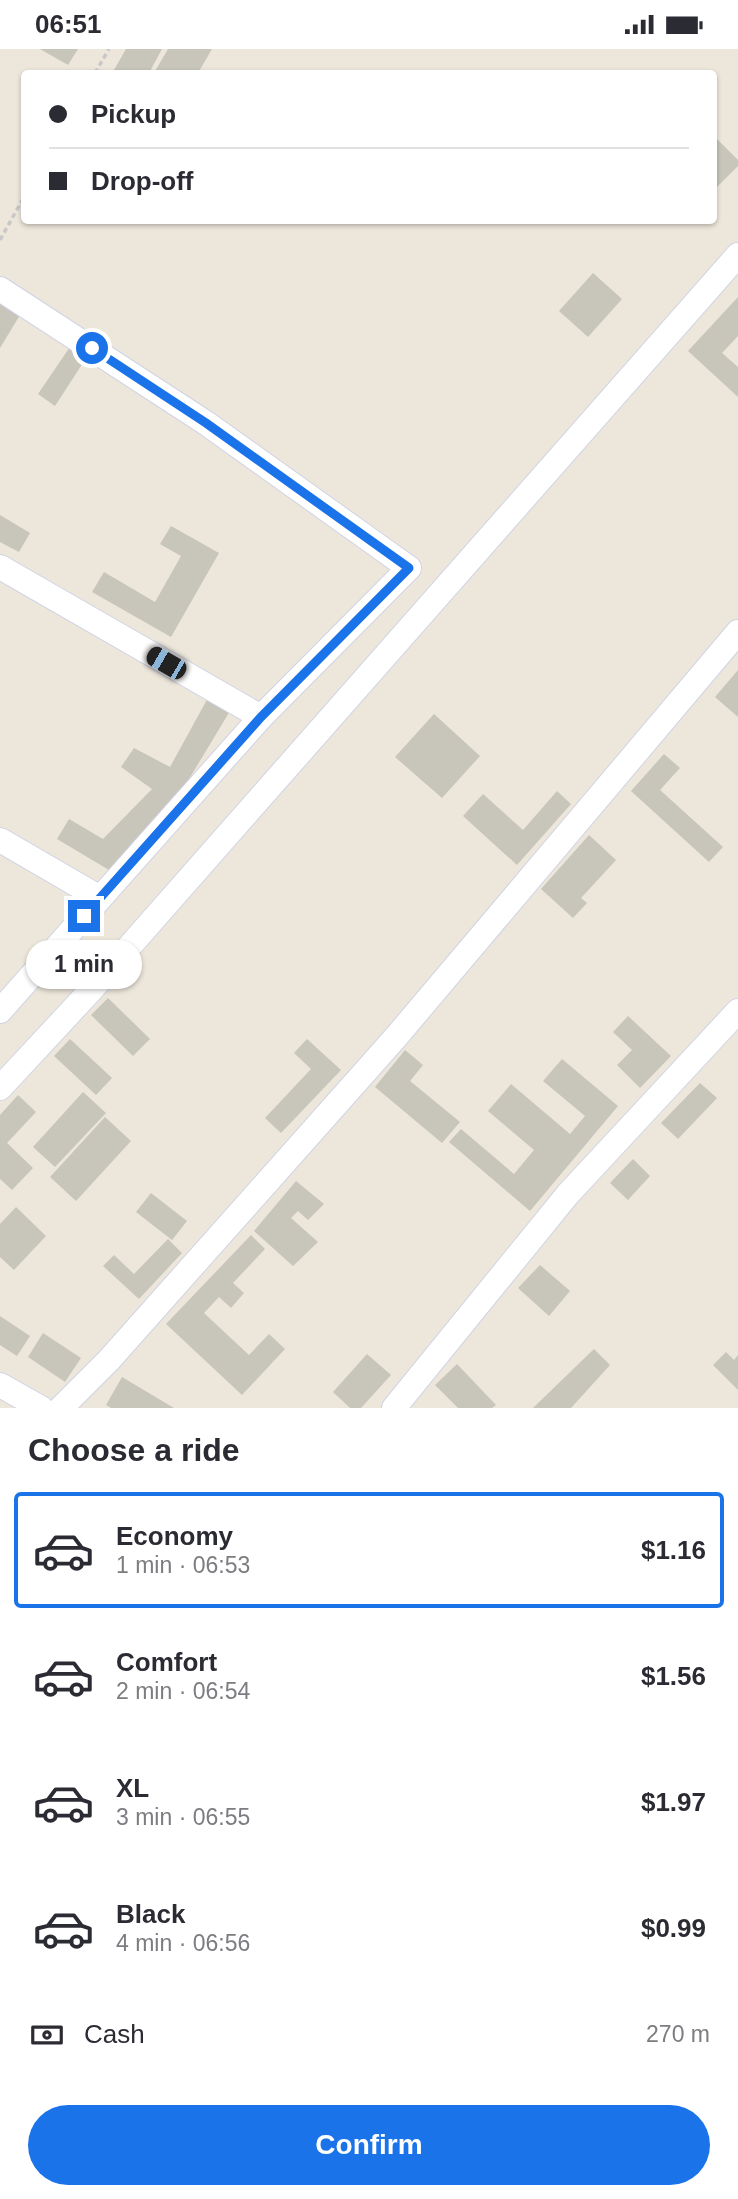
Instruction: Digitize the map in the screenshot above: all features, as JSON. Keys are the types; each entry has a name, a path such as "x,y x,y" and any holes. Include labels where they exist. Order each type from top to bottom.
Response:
{"street":[{"path":"0,1088 92,989 738,255"},
{"path":"0,289 206,423 409,568 261,717 0,1011"},
{"path":"0,567 261,717"},
{"path":"61,1408 109,1360 386,1047 738,632"},
{"path":"0,840 100,898"},
{"path":"394,1408 568,1194 738,1011"},
{"path":"0,1385 41,1408"}],"path":[{"path":"97,70 109,49"},
{"path":"0,240 21,202"}],"building":[{"path":"40,49 78,49 68,65"},
{"path":"126,49 162,49 151,70 114,70"},
{"path":"168,49 212,49 200,70 156,70"},
{"path":"717,139 738,160 738,166 717,187"},
{"path":"593,273 622,299 588,337 559,311"},
{"path":"0,296 23,310 0,348"},
{"path":"738,297 738,336 722,353 738,367 738,397 688,351"},
{"path":"76,338 92,349 55,406 38,394"},
{"path":"0,515 30,533 19,552 0,542"},
{"path":"171,526 219,553 171,637 92,592 104,572 155,602 181,556 160,544"},
{"path":"738,670 738,717 715,697"},
{"path":"209,696 230,711 180,794 114,873 57,839 69,819 103,839 152,789 121,767 134,748 170,767"},
{"path":"434,714 480,756 442,798 395,757"},
{"path":"664,754 680,768 660,790 723,847 709,862 631,791"},
{"path":"557,791 571,804 517,865 463,816 483,794 523,830"},
{"path":"589,835 616,860 581,898 587,903 573,918 541,889"},
{"path":"108,998 150,1039 133,1056 91,1015"},
{"path":"628,1016 671,1056 640,1088 617,1065 632,1050 613,1032"},
{"path":"70,1039 112,1078 96,1095 54,1056"},
{"path":"307,1039 341,1070 281,1133 265,1118 311,1069 294,1053"},
{"path":"405,1050 423,1065 410,1081 460,1122 442,1143 375,1087"},
{"path":"562,1059 618,1106 530,1211 449,1142 461,1129 514,1174 534,1150 488,1111 511,1084 570,1134 585,1116 543,1081"},
{"path":"700,1083 717,1098 678,1139 661,1123"},
{"path":"83,1092 106,1113 55,1167 33,1147"},
{"path":"18,1095 36,1112 7,1143 33,1168 12,1190 0,1179 0,1115"},
{"path":"105,1117 131,1141 76,1201 50,1177"},
{"path":"633,1159 650,1176 628,1200 610,1183"},
{"path":"296,1181 324,1204 308,1220 298,1211 291,1218 318,1242 293,1266 254,1231"},
{"path":"151,1193 187,1221 172,1240 136,1212"},
{"path":"16,1207 46,1236 14,1270 0,1257 0,1224"},
{"path":"251,1235 265,1249 233,1283 244,1293 231,1308 219,1297 204,1313 249,1355 269,1334 285,1349 242,1395 166,1324"},
{"path":"168,1239 182,1253 139,1299 103,1266 114,1255 134,1274"},
{"path":"540,1265 570,1291 549,1316 518,1288"},
{"path":"0,1316 30,1336 17,1356 0,1345"},
{"path":"43,1333 81,1358 65,1382 28,1357"},
{"path":"594,1349 610,1365 571,1408 533,1408"},
{"path":"726,1352 734,1360 738,1355 738,1390 713,1365"},
{"path":"367,1354 391,1375 361,1408 350,1408 333,1392"},
{"path":"457,1364 496,1405 492,1408 458,1408 435,1385"},
{"path":"122,1377 174,1408 111,1408 106,1405"}],"route":[{"path":"84,916 261,717 409,568 206,423 92,348"}]}
